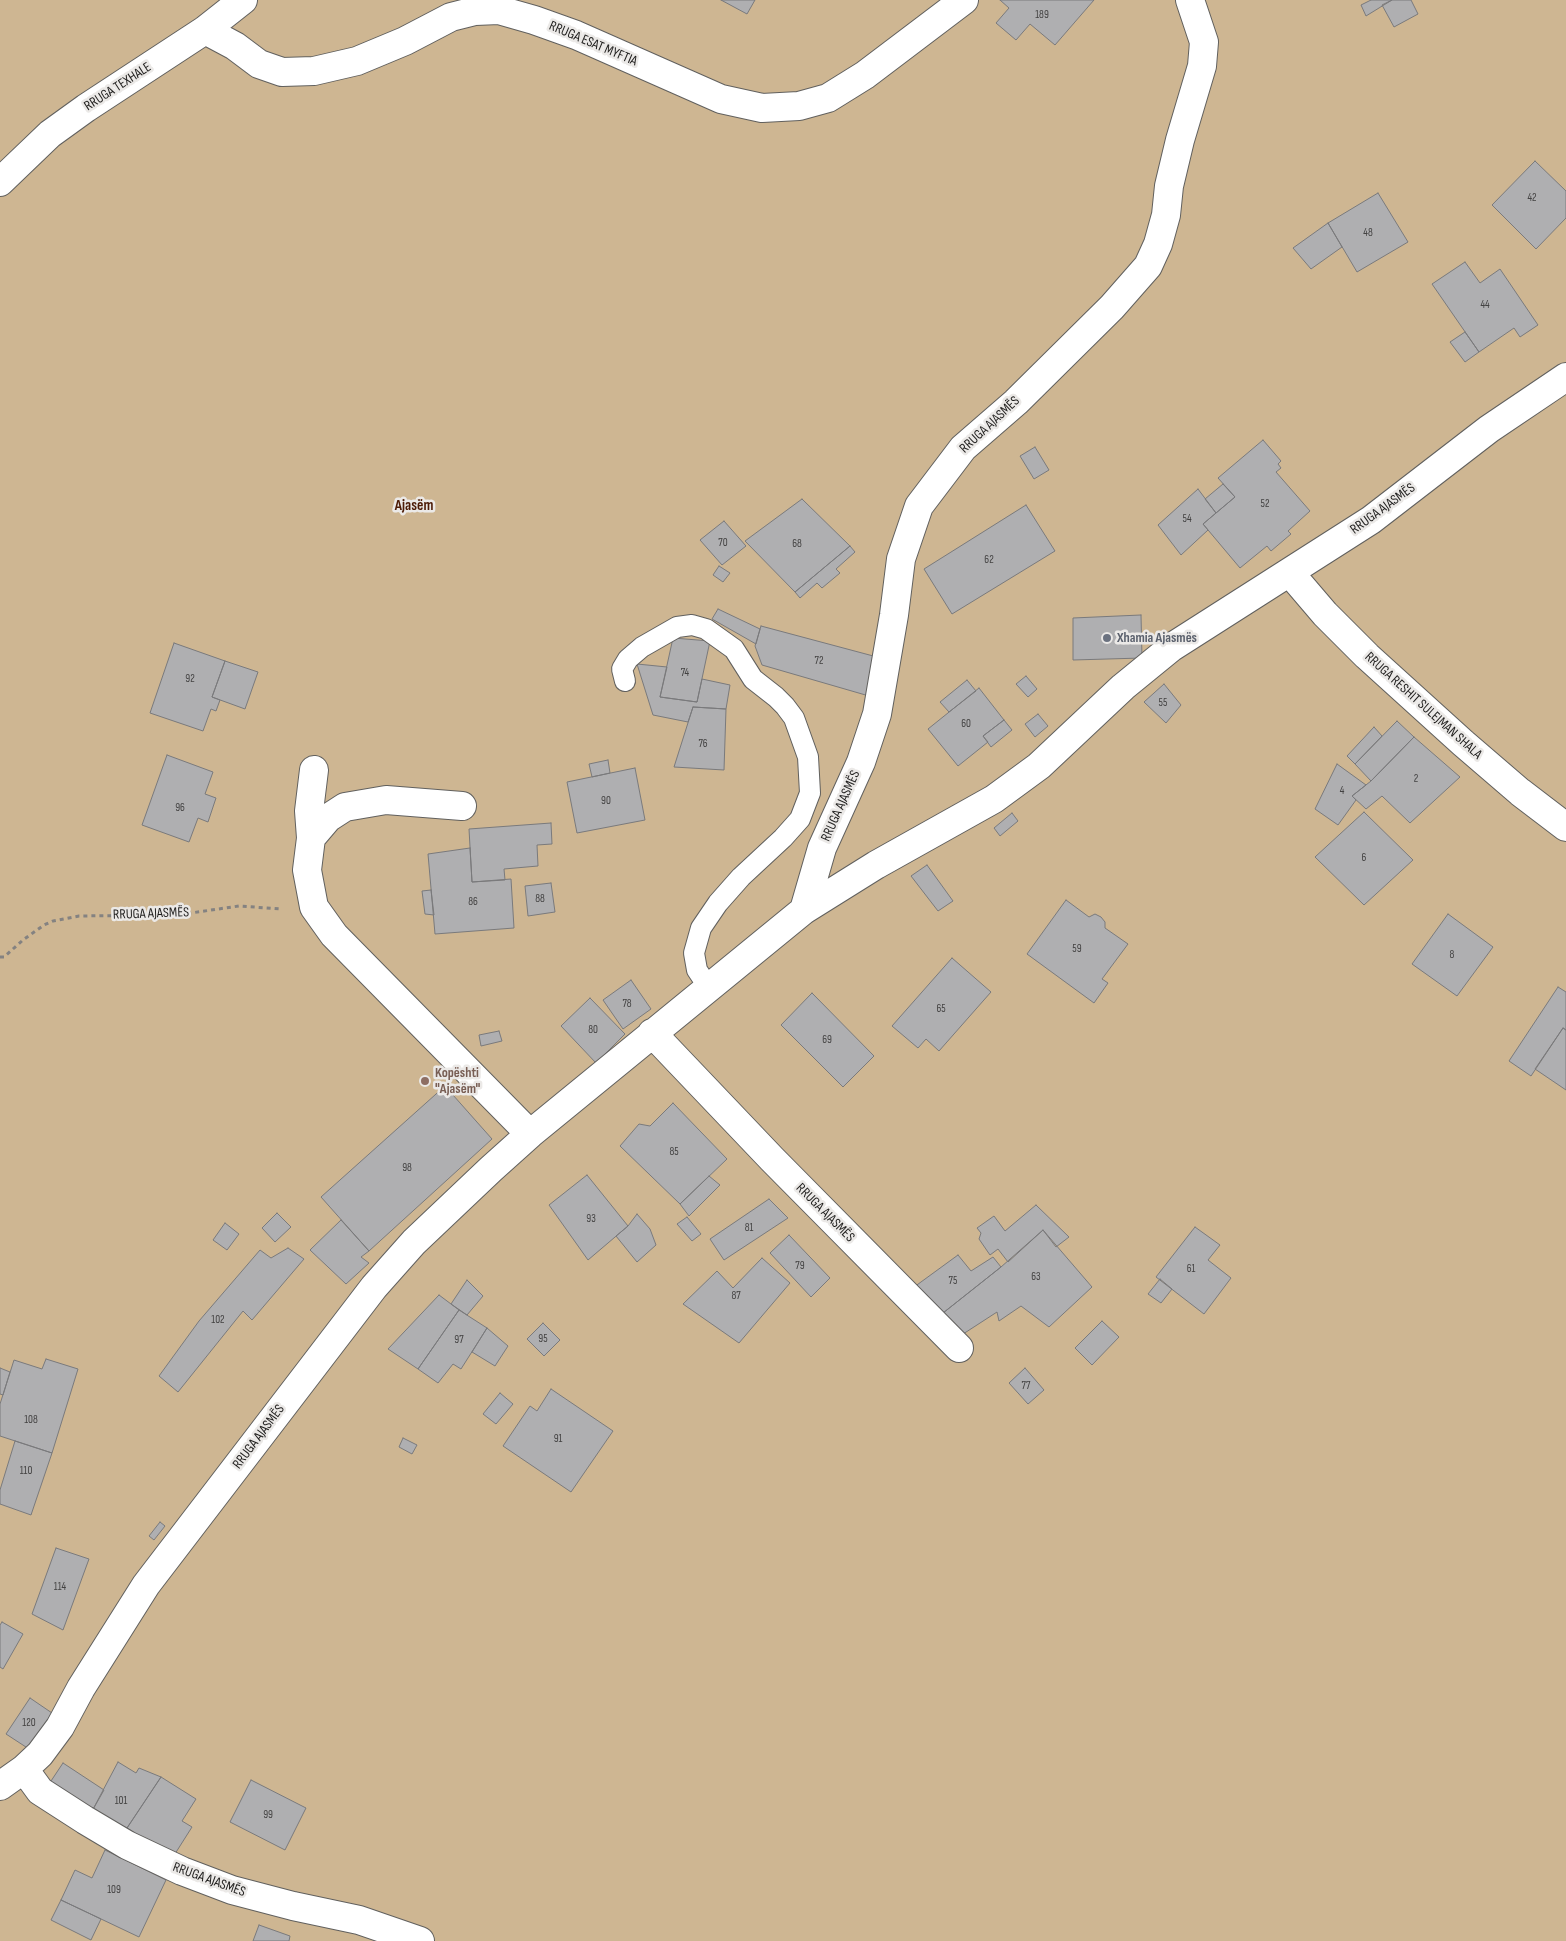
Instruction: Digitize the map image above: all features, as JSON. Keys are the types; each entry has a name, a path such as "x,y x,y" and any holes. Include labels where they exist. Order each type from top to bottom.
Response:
{"street":[{"name":"RRUGA TEXHALE","path":"0,182 50,134 86,108 206,30 242,0"},
{"name":"RRUGA ESAT MYFTIA","path":"206,30 234,46 259,64 282,72 314,71 357,61 405,41 451,17 474,11 499,10 576,35 721,99 762,108 799,106 828,98 865,75 964,0"},
{"name":"RRUGA AJASMËS","path":"804,910 822,848 861,762 877,714 894,615 901,559 919,506 963,448 1016,402 1112,307 1148,266 1158,244 1166,215 1169,186 1180,140 1202,66 1204,42 1190,0"},
{"name":"RRUGA AJASMËS","path":"0,1786 24,1769 40,1754 60,1727 81,1688 146,1586 374,1287 414,1242 530,1134 804,910 876,865 994,799 1039,766 1123,687 1172,647 1371,520 1489,429 1566,377"},
{"name":"RRUGA RESHIT SULEJMAN SHALA","path":"1290,573 1325,614 1374,662 1520,792 1566,827"},
{"path":"314,770 310,811 312,838 306,870 314,907 334,936 530,1134"},
{"path":"312,838 328,818 345,808 386,800 462,806"},
{"name":"RRUGA AJASMËS","path":"652,1033 772,1160 959,1348"},
{"name":"RRUGA AJASMËS","path":"24,1769 40,1791 127,1844 182,1871 232,1890 358,1920 420,1941"}],"lane":[{"path":"625,681 622,669 628,659 642,647 677,627 692,625 706,629 734,649 753,679 785,706 794,718 808,757 810,793 800,819 783,838 741,877 718,903 701,928 694,953 697,970 708,988"}],"path":[{"name":"RRUGA AJASMËS","path":"0,957 4,957 44,925 53,921 79,916 177,915 239,906 282,909 298,906 314,907"}],"shaded area":[{"path":"0,0 1566,0 1566,1941 0,1941"}],"building":[{"path":"721,0 755,0 747,14"},
{"path":"1000,0 1094,0 1055,45 1030,24 1016,40 996,23 1009,8"},
{"path":"1371,0 1392,0 1366,16 1361,5"},
{"path":"1392,0 1411,0 1418,14 1394,27 1382,5"},
{"path":"1535,161 1566,191 1566,218 1536,249 1492,205"},
{"path":"1378,193 1408,242 1357,272 1328,223"},
{"path":"1328,223 1342,247 1311,269 1293,248"},
{"path":"1465,262 1480,283 1500,269 1538,325 1520,337 1514,328 1479,352 1432,284"},
{"path":"1465,332 1479,352 1465,362 1450,342"},
{"path":"1263,440 1281,461 1278,464 1281,468 1276,472 1310,511 1288,531 1291,534 1271,551 1267,546 1240,568 1203,524 1235,497 1218,478"},
{"path":"1035,447 1049,470 1034,479 1020,456"},
{"path":"1223,484 1235,497 1216,513 1205,499"},
{"path":"1198,489 1216,513 1203,524 1208,530 1181,555 1158,525"},
{"path":"802,499 850,546 795,592 745,541"},
{"path":"1026,505 1055,551 952,614 924,569"},
{"path":"724,521 746,546 722,565 700,540"},
{"path":"850,546 855,552 836,569 840,573 822,588 817,583 800,598 795,592"},
{"path":"719,566 730,573 723,582 713,575"},
{"path":"718,609 760,629 756,644 712,619"},
{"name":"Xhamia Ajasmës","path":"1141,615 1142,658 1073,660 1073,618"},
{"path":"761,626 877,657 869,696 762,665 755,646"},
{"path":"673,638 710,641 697,702 660,697"},
{"path":"174,643 225,661 212,697 220,700 216,711 211,709 203,731 150,713"},
{"path":"225,661 258,672 245,709 212,697"},
{"path":"637,664 667,667 660,697 697,702 702,679 730,685 726,709 693,707 688,722 653,715"},
{"path":"1026,676 1037,689 1028,697 1016,684"},
{"path":"967,680 976,691 949,712 940,702"},
{"path":"1164,684 1181,705 1166,723 1144,702"},
{"path":"979,688 1004,720 983,736 988,742 958,766 928,729"},
{"path":"693,707 726,709 724,770 674,767"},
{"path":"1038,714 1048,726 1035,737 1025,724"},
{"path":"1004,720 1012,730 991,747 983,736"},
{"path":"1397,721 1414,737 1371,781 1355,764"},
{"path":"1374,727 1382,736 1355,764 1347,756"},
{"path":"1414,737 1460,777 1410,823 1382,796 1366,809 1352,796 1371,781"},
{"path":"167,755 213,772 205,794 216,798 208,822 198,818 189,842 142,825"},
{"path":"608,760 610,773 592,777 589,764"},
{"path":"1337,764 1366,785 1352,796 1356,800 1338,825 1315,809"},
{"path":"635,768 645,820 577,833 567,782"},
{"path":"1364,812 1413,860 1364,905 1315,857"},
{"path":"1012,813 1018,821 1000,836 994,828"},
{"path":"551,823 552,844 537,845 538,866 504,869 505,880 472,882 469,829"},
{"path":"470,848 472,882 511,879 514,928 435,934 428,854"},
{"path":"927,865 953,901 938,911 911,876"},
{"path":"551,883 555,912 528,916 525,886"},
{"path":"431,890 434,915 425,914 422,891"},
{"path":"1066,900 1089,917 1095,914 1101,917 1105,922 1105,928 1128,944 1102,979 1108,983 1094,1003 1027,954"},
{"path":"1448,914 1493,947 1457,996 1412,964"},
{"path":"952,958 991,992 939,1051 926,1039 918,1048 892,1026"},
{"path":"631,980 651,1009 623,1029 603,1000"},
{"path":"1558,987 1566,992 1566,1030 1563,1028 1531,1076 1509,1061"},
{"path":"812,993 874,1056 843,1087 781,1025"},
{"path":"590,998 625,1034 596,1063 561,1026"},
{"path":"1563,1028 1566,1030 1566,1090 1535,1069"},
{"path":"499,1031 502,1041 481,1046 479,1035"},
{"path":"445,1086 492,1139 369,1251 321,1197"},
{"path":"673,1103 727,1159 680,1204 620,1146 639,1124 650,1126"},
{"path":"587,1175 628,1226 588,1260 549,1205"},
{"path":"709,1176 720,1185 689,1216 680,1204"},
{"path":"769,1199 788,1218 724,1260 710,1239"},
{"path":"1036,1205 1069,1237 1056,1247 1043,1230 1008,1262 998,1249 990,1255 979,1239 981,1233 977,1228 994,1216 1005,1231"},
{"path":"277,1213 291,1227 275,1242 262,1228"},
{"path":"637,1214 650,1229 656,1245 637,1262 616,1236 628,1226"},
{"path":"687,1217 701,1234 692,1241 677,1224"},
{"path":"341,1220 369,1251 361,1257 369,1263 346,1284 310,1250"},
{"path":"225,1223 239,1234 227,1250 213,1240"},
{"path":"1195,1227 1220,1245 1208,1260 1231,1278 1204,1314 1156,1277"},
{"path":"1043,1230 1092,1287 1049,1327 1021,1306 999,1321 997,1312 960,1336 943,1313 1001,1267"},
{"path":"789,1235 830,1278 811,1297 770,1253"},
{"path":"288,1248 304,1259 252,1320 243,1311 178,1392 159,1376 199,1321 260,1250 271,1258"},
{"path":"958,1255 971,1271 993,1257 1001,1267 943,1313 910,1290"},
{"path":"762,1258 790,1283 739,1343 683,1304 717,1271 733,1288"},
{"path":"1160,1279 1172,1289 1161,1303 1148,1294"},
{"path":"467,1280 483,1296 467,1315 451,1304"},
{"path":"439,1295 459,1310 418,1369 388,1349"},
{"path":"459,1310 487,1328 461,1369 453,1364 438,1383 418,1369"},
{"path":"1102,1321 1119,1337 1092,1365 1075,1348"},
{"path":"543,1323 560,1340 544,1356 527,1339"},
{"path":"487,1328 508,1346 495,1366 472,1352"},
{"path":"46,1359 78,1369 52,1453 0,1436 0,1404 14,1360 42,1369"},
{"path":"0,1368 10,1372 3,1395 0,1394"},
{"path":"1025,1368 1044,1390 1028,1404 1009,1383"},
{"path":"551,1389 613,1431 571,1492 503,1446 530,1406 537,1411"},
{"path":"500,1393 513,1404 496,1424 483,1414"},
{"path":"403,1438 417,1445 412,1454 399,1447"},
{"path":"15,1441 52,1453 31,1515 0,1504 0,1490"},
{"path":"160,1522 165,1526 154,1540 149,1536"},
{"path":"56,1548 89,1559 63,1630 32,1614"},
{"path":"2,1622 23,1634 3,1669 0,1667 0,1625"},
{"path":"30,1698 52,1713 29,1749 6,1734"},
{"path":"118,1762 136,1773 139,1768 161,1777 127,1828 91,1813"},
{"path":"63,1763 104,1790 91,1813 49,1784"},
{"path":"161,1777 196,1799 182,1821 192,1827 173,1857 127,1828"},
{"path":"251,1780 306,1808 285,1850 230,1822"},
{"path":"105,1850 166,1880 139,1937 61,1900 75,1870 92,1878"},
{"path":"61,1900 101,1919 91,1940 51,1920"},
{"path":"259,1925 290,1936 289,1941 253,1941"}],"place":[{"name":"Xhamia Ajasmës","path":"1107,638"},
{"name":"Kopështi \"Ajasëm\"","path":"425,1081"}],"district":[{"name":"Ajasëm","path":"414,506"}]}
